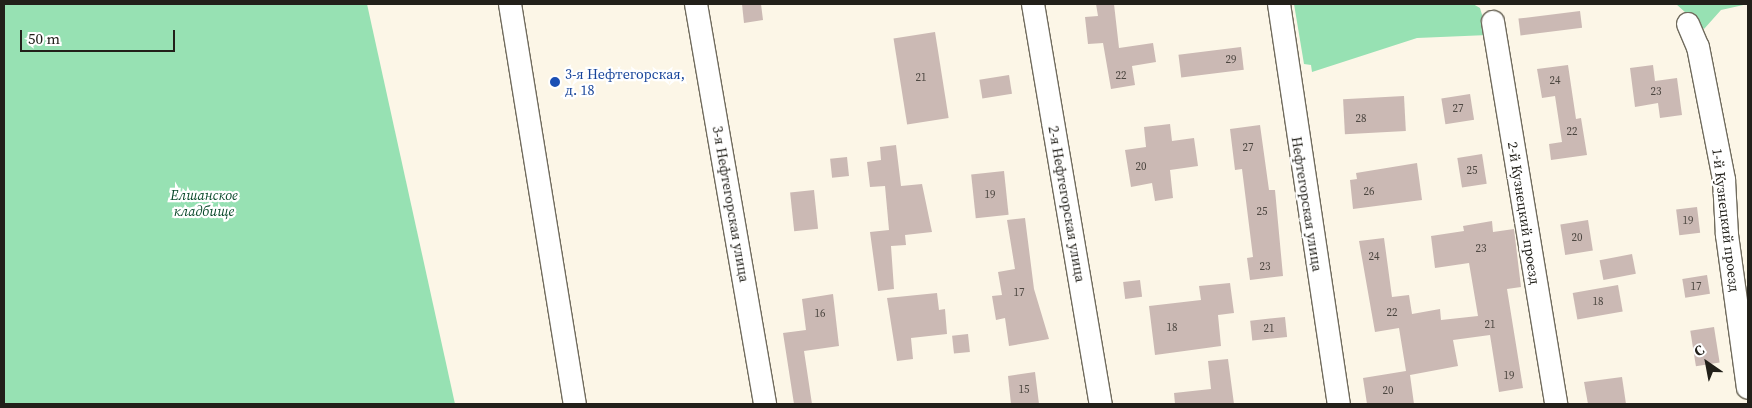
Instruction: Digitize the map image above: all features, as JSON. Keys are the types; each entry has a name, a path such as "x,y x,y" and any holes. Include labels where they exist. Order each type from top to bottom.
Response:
{"street":[{"path":"510,4 575,404"},
{"name":"3-я Нефтегорская улица","path":"696,4 765,404"},
{"name":"2-я Нефтегорская улица","path":"1033,4 1101,404"},
{"name":"Нефтегорская улица","path":"1279,4 1289,94 1339,404"},
{"name":"2-й Кузнецкий проезд","path":"1493,22 1556,404"},
{"name":"1-й Кузнецкий проезд","path":"1688,24 1698,47 1724,180 1727,236 1748,388"}],"green space":[{"name":"Елшанское кладбище","path":"4,4 367,4 455,404 4,404"},
{"path":"1294,4 1473,4 1480,8 1488,35 1417,38 1312,72 1311,65 1304,64"},
{"path":"1676,4 1748,4 1721,10 1704,29"}],"building":[{"path":"742,4 761,4 763,20 744,23"},
{"path":"1096,4 1114,4 1119,48 1153,43 1156,62 1132,66 1135,85 1111,89 1103,43 1088,44 1085,17 1098,16"},
{"path":"1580,11 1582,28 1521,35 1518,19"},
{"path":"935,32 949,118 907,124 894,39"},
{"path":"1241,47 1244,70 1181,78 1178,55"},
{"path":"1568,65 1576,119 1581,118 1587,155 1551,160 1549,144 1562,142 1555,96 1542,98 1537,69"},
{"path":"1653,65 1655,81 1677,78 1682,115 1660,118 1658,103 1635,107 1630,68"},
{"path":"1009,75 1012,94 982,98 979,80"},
{"path":"1470,94 1474,120 1445,124 1441,99"},
{"path":"1404,96 1406,131 1345,134 1343,99"},
{"path":"1170,124 1172,141 1194,138 1198,166 1170,170 1173,198 1155,201 1152,183 1131,187 1125,150 1146,147 1144,127"},
{"path":"1260,125 1269,190 1275,190 1283,276 1250,280 1247,258 1253,257 1242,169 1235,170 1230,129"},
{"path":"896,145 901,186 922,184 932,232 905,235 906,245 891,246 894,289 878,291 870,232 889,230 885,186 870,187 867,162 881,160 880,147"},
{"path":"1482,154 1487,184 1462,188 1457,158"},
{"path":"847,157 849,176 832,178 830,159"},
{"path":"1417,163 1422,200 1353,209 1350,180 1357,179 1356,173"},
{"path":"1004,171 1009,215 976,218 971,174"},
{"path":"814,190 818,229 794,231 790,193"},
{"path":"1697,207 1700,233 1679,235 1676,210"},
{"path":"1025,218 1034,289 1049,339 1009,346 1005,318 996,320 992,296 1002,295 998,272 1015,269 1007,220"},
{"path":"1588,220 1593,251 1565,255 1560,224"},
{"path":"1492,221 1493,232 1514,229 1521,287 1507,289 1523,388 1499,392 1490,335 1453,340 1458,366 1410,375 1414,404 1367,404 1363,378 1406,371 1399,328 1375,332 1359,241 1384,238 1392,297 1409,295 1412,314 1440,309 1441,320 1478,316 1469,263 1435,268 1431,236 1464,231 1463,226"},
{"path":"1632,254 1636,274 1603,280 1600,260"},
{"path":"1707,275 1710,294 1685,298 1682,279"},
{"path":"1140,280 1142,297 1125,299 1123,282"},
{"path":"1230,283 1234,313 1218,315 1221,346 1155,355 1149,306 1201,300 1199,286"},
{"path":"1618,285 1623,312 1577,320 1573,293"},
{"path":"937,293 939,310 945,309 947,334 911,338 913,359 897,361 887,298"},
{"path":"833,294 839,346 804,351 812,404 794,404 783,333 806,330 802,299"},
{"path":"1285,317 1287,337 1252,341 1250,321"},
{"path":"1714,327 1720,363 1696,366 1690,331"},
{"path":"968,334 970,352 954,354 952,336"},
{"path":"1228,359 1234,404 1175,404 1174,393 1211,389 1208,361"},
{"path":"1035,372 1039,404 1011,404 1008,376"},
{"path":"1622,377 1626,404 1588,404 1584,382"}],"place":[{"name":"3-я Нефтегорская, д. 18","path":"555,82"}]}
